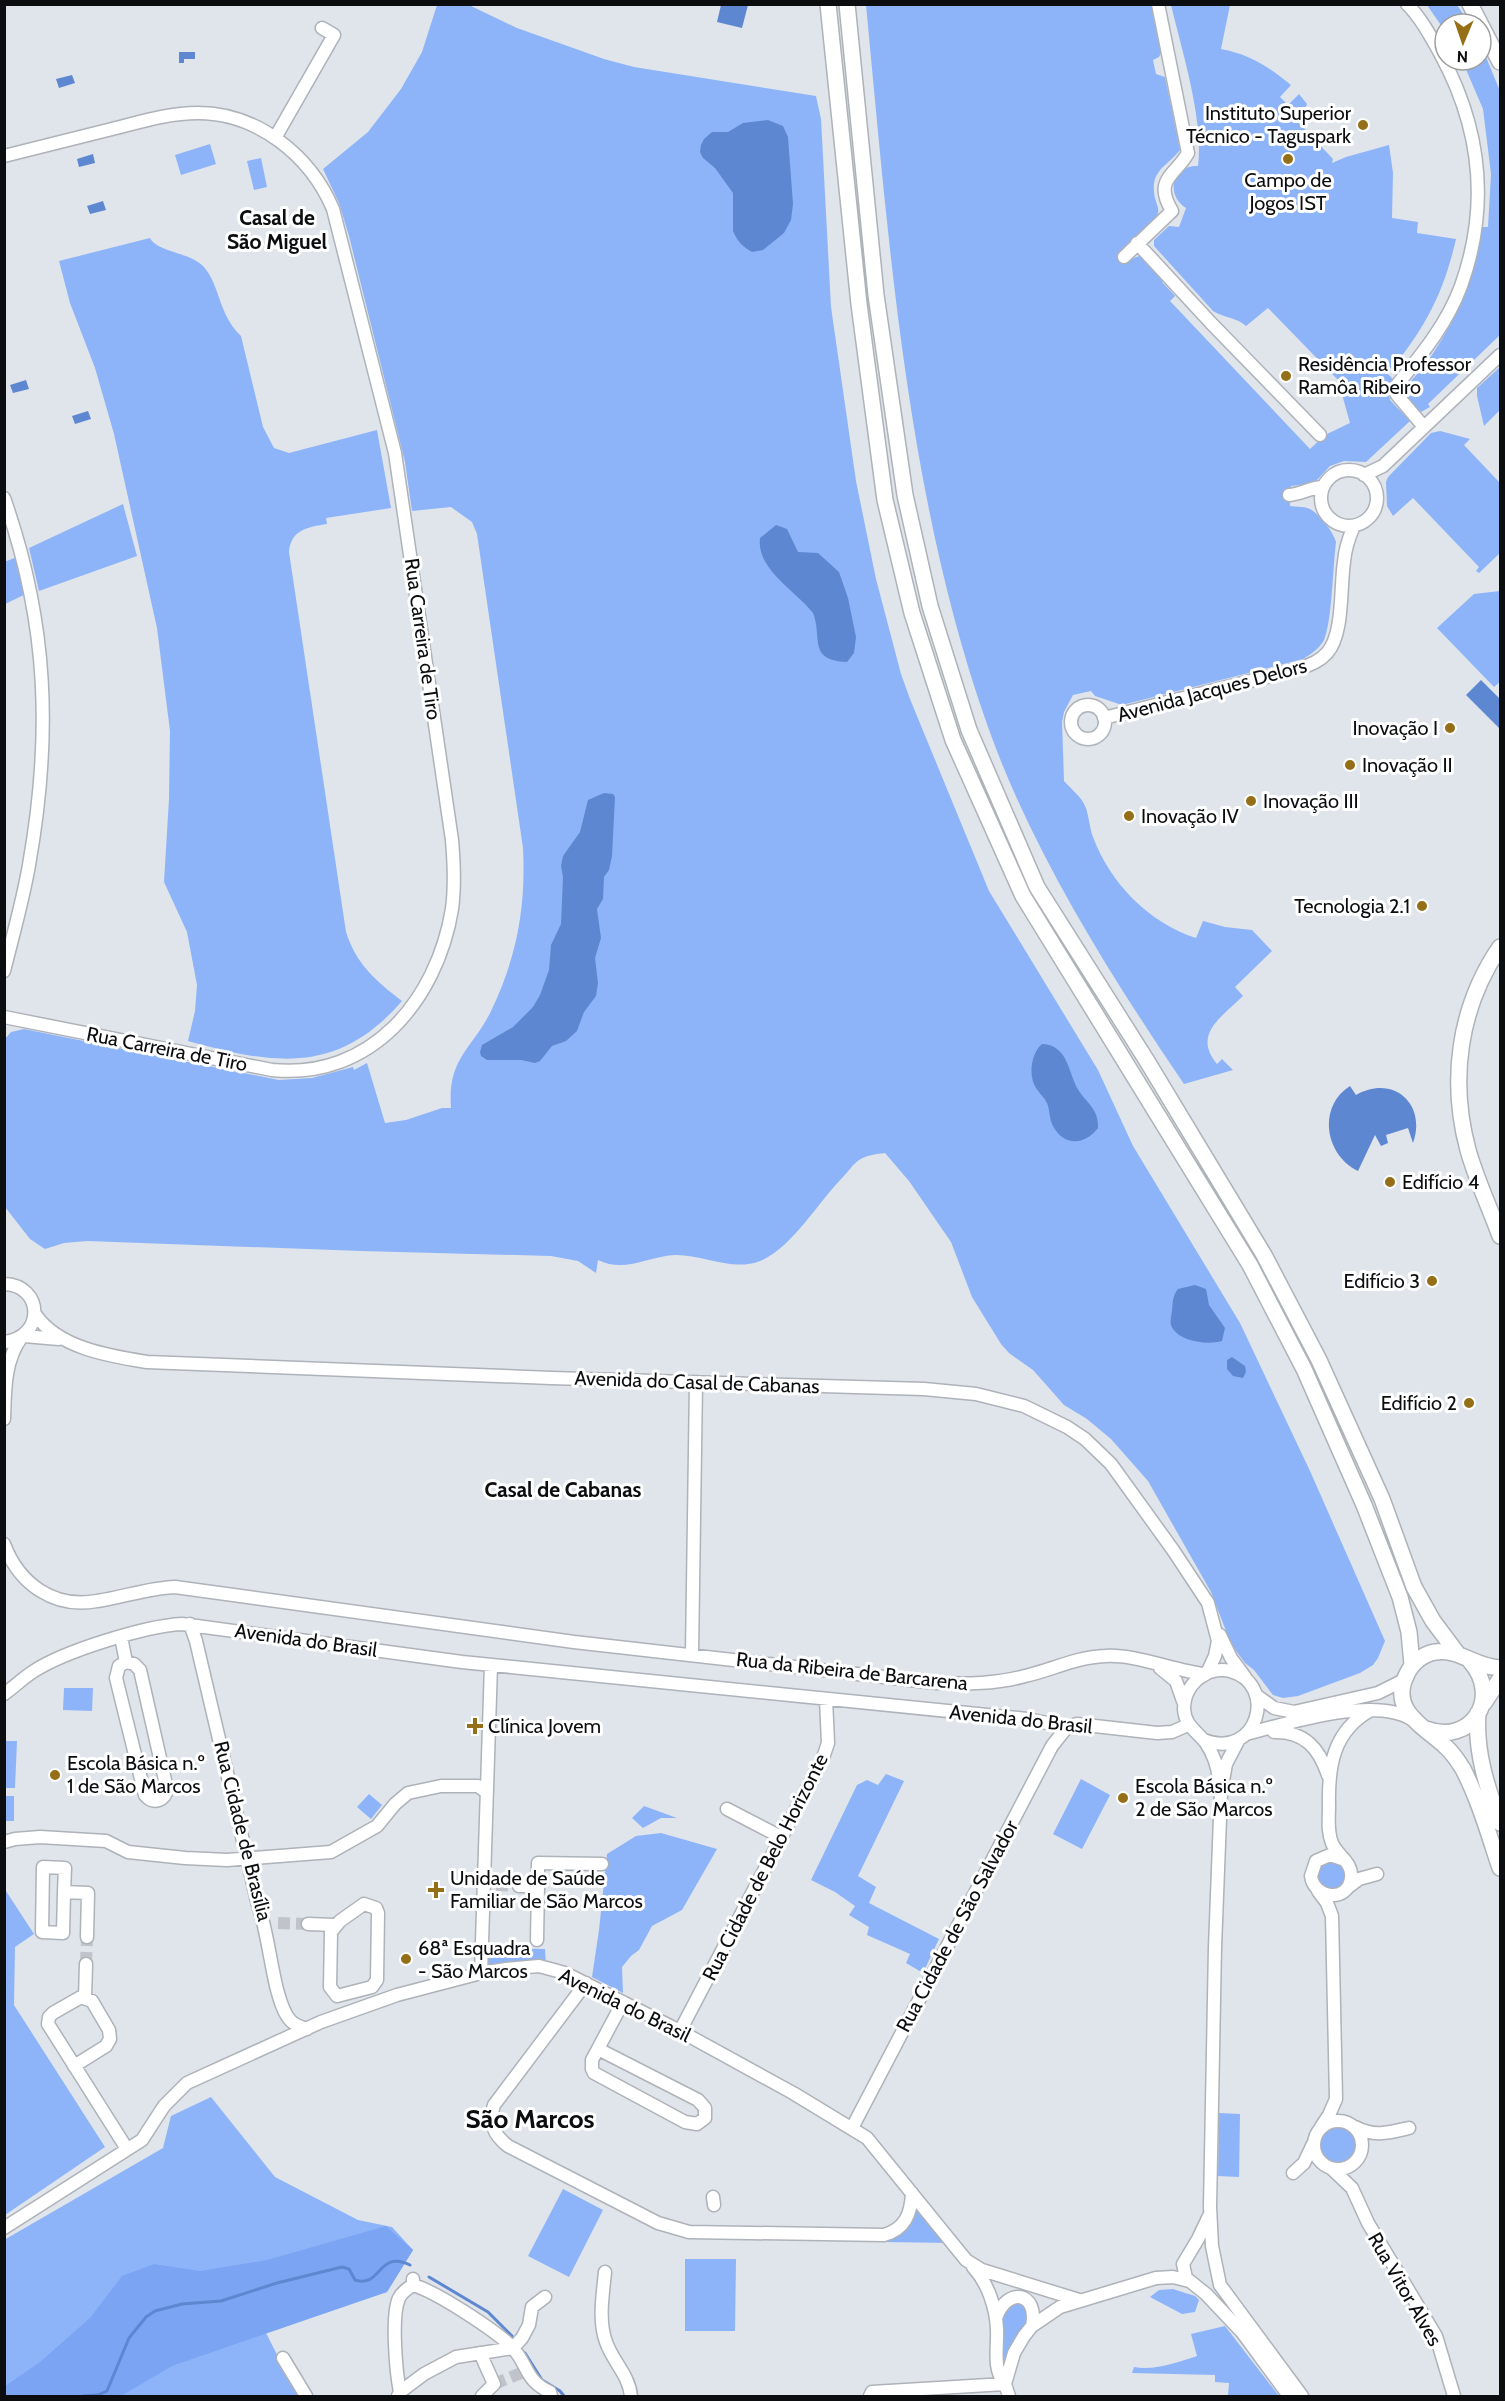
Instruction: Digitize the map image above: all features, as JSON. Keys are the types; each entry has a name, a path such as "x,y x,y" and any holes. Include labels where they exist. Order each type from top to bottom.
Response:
{"main road":[{"path":"828,4 859,304 885,500 912,613 953,740 1023,896 1250,1265 1304,1369 1364,1505 1400,1597 1409,1632 1412,1665"},
{"path":"847,4 876,295 905,495 930,606 969,730 1037,887 1147,1061 1264,1255 1319,1360 1382,1499 1414,1587 1432,1621 1463,1657 1478,1670 1483,1681 1484,1694 1480,1709 1478,1737 1483,1772 1500,1823"},
{"path":"1470,4 1500,62"},
{"path":"1500,947 1472,999 1461,1048 1459,1085 1462,1122 1468,1150 1500,1236"},
{"path":"1500,1668 1484,1666 1445,1651 1432,1653 1421,1657 1412,1665 1404,1680 1403,1701 1416,1722 1446,1747 1462,1767 1470,1782 1500,1868"},
{"path":"1416,1722 1428,1730 1451,1732 1471,1722 1500,1679"}],"street":[{"path":"1124,256 1172,211 1166,201 1167,179 1188,153 1158,4"},
{"path":"1407,4 1435,43 1451,74 1468,117 1477,158 1476,216 1472,245 1461,286 1426,351 1397,385 1397,395 1424,427"},
{"path":"275,138 334,35 322,28"},
{"name":"Rua Carreira de Tiro","path":"4,156 166,116 198,113 234,119 275,138 307,166 322,188 333,209 395,453 452,840 454,879 452,907 439,956 414,1005 394,1028 370,1047 348,1059 317,1069 272,1070 4,1017"},
{"path":"1137,243 1320,435"},
{"path":"1364,475 1383,466 1500,355"},
{"path":"1374,487 1364,475 1353,471 1341,472 1330,477 1323,487 1323,507 1326,514 1337,524 1354,526 1366,520 1373,513 1376,504 1374,487 1383,466"},
{"path":"1323,487 1294,495 1323,507"},
{"path":"4,498 32,595 43,667 44,716 43,755 29,866 4,971"},
{"name":"Avenida Jacques Delors","path":"1337,524 1343,537 1344,559"},
{"name":"Avenida Jacques Delors","path":"1104,718 1316,663 1327,653 1337,632 1344,559 1354,526"},
{"name":"Avenida do Casal de Cabanas","path":"6,1282 23,1289 28,1294 35,1314 49,1330 72,1342"},
{"path":"4,1419 5,1375 13,1350 32,1326 35,1314"},
{"name":"Avenida do Casal de Cabanas","path":"4,1342 22,1337 46,1336 72,1342 118,1358 171,1365 953,1391 998,1399 1045,1414 1084,1439 1121,1475 1208,1603 1227,1652 1249,1683"},
{"path":"692,1654 696,1382"},
{"name":"Rua da Ribeira de Barcarena","path":"4,1544 13,1564 26,1581 38,1591 61,1600 79,1603 150,1589 175,1587 574,1642 902,1680 955,1684 1001,1681 1097,1656 1122,1656 1177,1670 1206,1674"},
{"name":"Avenida do Brasil","path":"4,1694 33,1671 48,1664 121,1637 163,1626 190,1624 491,1665 1027,1719 1067,1727 1077,1724 1157,1733 1172,1732 1188,1725"},
{"name":"Rua Cidade de Brasília","path":"190,1624 196,1641 258,1905 271,1923 278,1988 286,2014 292,2022 306,2029"},
{"name":"Avenida do Casal de Cabanas","path":"1206,1674 1217,1650 1216,1626"},
{"path":"121,1637 126,1662"},
{"path":"126,1662 138,1666 142,1680 167,1789 165,1796 158,1801 150,1800 145,1795 116,1678 119,1666 126,1662"},
{"name":"Rua da Ribeira de Barcarena","path":"1151,1663 1176,1680 1184,1708"},
{"path":"481,1973 490,1885 486,1792 491,1665"},
{"path":"1221,1792 1216,1761 1204,1740 1188,1725 1184,1708 1192,1685 1206,1674 1230,1671 1249,1683 1256,1695 1274,1708 1294,1712 1378,1693 1404,1680"},
{"path":"1256,1695 1257,1716 1247,1735 1226,1764 1221,1792 1209,2215 1218,2279 1226,2295 1302,2397"},
{"name":"Rua Cidade de Belo Horizonte","path":"680,2031 826,1752 828,1743 826,1699"},
{"path":"1371,1710 1348,1727 1338,1745 1328,1775 1329,1833 1334,1847 1346,1862 1352,1876 1335,1904 1332,1916 1336,2099 1307,2158 1296,2172 1350,2167 1382,2134"},
{"path":"1204,1740 1221,1744 1247,1735 1351,1711 1371,1710 1400,1713 1416,1722"},
{"name":"Rua Cidade de São Salvador","path":"852,2128 1055,1740 1067,1727"},
{"path":"1247,1735 1282,1732 1303,1738 1320,1754 1328,1775"},
{"path":"4,1842 40,1837 106,1841 128,1852 185,1858 248,1859 331,1852 376,1826 408,1793 428,1787 478,1786 486,1792"},
{"path":"728,1809 781,1838"},
{"path":"1329,1833 1311,1876 1332,1916"},
{"path":"1316,1861 1330,1855 1375,1874 1359,1879 1346,1889 1330,1896 1317,1890"},
{"path":"537,1940 538,1863 602,1864"},
{"path":"43,1867 65,1868 64,1892 63,1933 42,1932 43,1867"},
{"path":"519,1886 538,1886"},
{"path":"64,1892 88,1893 87,1937"},
{"path":"308,1924 335,1924 364,1904 376,1908 379,1920 377,1980 372,1987 341,1996 334,1994 331,1990 331,1938 335,1924"},
{"path":"85,1998 86,1964"},
{"name":"Avenida do Brasil","path":"4,2228 141,2140 164,2106 187,2083 349,2011 397,1995 481,1973 506,1968 538,1966 566,1973 680,2031 793,2092 852,2128 867,2138 966,2260 982,2270 1079,2300"},
{"path":"586,1983 494,2105 492,2117 494,2131 508,2146 657,2223 688,2232 884,2235 898,2229 903,2224 910,2211 912,2193"},
{"path":"74,2066 106,2046 110,2039 109,2030 92,2001 85,1998 77,1998 53,2013 48,2024 74,2066 127,2149"},
{"path":"598,2049 698,2100 705,2108 705,2118 696,2124 685,2122 598,2076 592,2069 591,2064 598,2049 622,2002"},
{"path":"1336,2099 1362,2142 1353,2174 1352,2188"},
{"path":"1321,2127 1337,2121 1365,2132 1382,2134 1409,2128"},
{"name":"Rua Vitor Alves","path":"1313,2143 1318,2160 1352,2188 1368,2223 1436,2336 1452,2395"},
{"path":"1209,2215 1182,2270 1190,2282 1206,2294 1242,2332 1289,2397"},
{"path":"1007,2390 1014,2353 1032,2326 1060,2307 1156,2278 1173,2277 1198,2285 1209,2282 1214,2277 1215,2264 1203,2251 1197,2251 1188,2256"},
{"path":"966,2260 984,2280 996,2318 997,2368 999,2377 1007,2390"},
{"path":"604,2272 601,2312 606,2342 630,2390"},
{"path":"399,2394 395,2346 398,2302 413,2281 489,2328 513,2348 532,2382 550,2392 551,2397"},
{"path":"399,2394 424,2374 456,2357 513,2348 522,2338 532,2307 546,2297"},
{"path":"996,2318 1004,2302 1021,2297 1030,2302 1033,2309 1032,2326"},
{"path":"480,2353 494,2384 482,2397"},
{"path":"283,2358 306,2397"},
{"path":"870,2397 872,2392 1007,2390"}],"shaded area":[{"path":"437,5 469,5 517,28 604,59 634,67 816,96 821,119 831,307 856,481 876,579 901,674 989,891 1098,1070 1133,1146 1240,1323 1310,1471 1385,1641 1373,1665 1360,1673 1298,1696 1283,1698 1273,1695 1231,1644 1211,1592 1148,1481 1111,1439 1087,1419 1064,1405 1033,1370 1009,1353 1001,1344 972,1297 951,1242 909,1181 885,1153 862,1158 857,1162 783,1246 760,1261 739,1265 674,1255 626,1265 608,1264 598,1260 596,1273 578,1261 551,1256 87,1241 64,1243 45,1249 30,1239 5,1207 4,1040 11,1032 24,1029 279,1080 312,1078 353,1067 354,1070 367,1063 385,1123 406,1120 442,1108 451,1108 453,1076 457,1065 492,1009 508,970 521,911 523,848 477,534 472,522 451,507 412,511 405,462 349,236 339,203 323,169 368,132 401,89 422,52"},
{"path":"721,5 748,5 742,28 717,22"},
{"path":"866,5 1151,5 1161,53 1153,60 1156,74 1165,77 1180,150 1157,175 1154,189 1157,216 1120,251 1129,260 1139,256 1145,259 1164,279 1162,282 1175,296 1170,301 1310,449 1325,435 1350,423 1338,380 1268,308 1246,326 1213,311 1154,246 1154,240 1169,226 1179,227 1186,208 1175,196 1174,182 1177,175 1189,167 1198,166 1198,128 1195,107 1171,5 1230,5 1221,49 1241,54 1258,62 1291,85 1280,97 1288,105 1299,94 1307,104 1299,123 1333,159 1332,163 1389,145 1393,173 1392,218 1418,222 1417,233 1456,239 1445,278 1431,311 1388,374 1394,380 1388,388 1390,400 1410,421 1366,462 1344,461 1330,466 1317,480 1308,484 1291,486 1290,506 1311,509 1330,529 1336,542 1329,621 1327,632 1320,646 1303,659 1122,705 1095,696 1091,691 1073,695 1064,712 1062,722 1064,781 1083,802 1100,854 1133,899 1162,922 1196,938 1203,921 1225,927 1252,930 1272,951 1235,987 1243,996 1219,1019 1209,1035 1210,1053 1217,1064 1222,1059 1233,1070 1184,1084 1128,1000 1050,866 1006,773 988,727 960,640 938,552 920,462 893,279"},
{"path":"1427,5 1457,5 1462,12 1433,12"},
{"path":"179,52 195,52 195,59 184,59 184,63 179,63"},
{"path":"1467,72 1492,72 1500,91 1500,335 1428,404 1430,407 1421,412 1404,395 1404,388 1433,354 1445,335 1471,271 1480,227 1488,227 1491,174 1483,109"},
{"path":"72,75 75,83 59,88 56,79"},
{"path":"768,120 783,126 788,137 793,204 791,220 784,233 763,250 752,252 736,238 733,231 733,193 700,152 704,139 712,132 728,132 743,123"},
{"path":"210,144 216,164 181,175 175,155"},
{"path":"93,154 95,163 79,167 77,159"},
{"path":"261,158 267,187 254,190 247,161"},
{"path":"103,201 106,210 90,214 87,206"},
{"path":"150,238 159,246 197,261 209,273 223,309 241,336 263,427 274,448 289,453 377,430 391,508 326,518 327,524 307,528 297,534 290,545 289,552 346,932 361,963 402,1001 378,1025 354,1042 329,1053 303,1058 277,1058 249,1055 188,1041 195,1011 197,985 187,932 164,882 170,731 157,628 114,434 95,368 70,303 59,261"},
{"path":"1500,367 1500,410 1484,426 1477,388"},
{"path":"26,380 29,389 13,393 10,385"},
{"path":"88,411 91,419 75,424 72,416"},
{"path":"1440,431 1470,439 1464,445 1500,483 1500,553 1479,573 1476,571 1479,567 1413,498 1393,516 1387,506 1386,482 1388,477 1431,433"},
{"path":"123,504 137,556 39,591 29,548"},
{"path":"776,525 787,529 798,552 818,553 839,572 848,598 856,637 854,653 847,662 826,657 821,652 813,613 779,579 764,560 760,549 760,538"},
{"path":"17,557 28,593 5,604 4,562"},
{"path":"1500,591 1500,682 1494,687 1437,628 1474,594"},
{"path":"1481,680 1500,699 1500,729 1466,695"},
{"path":"604,793 613,794 615,797 612,856 609,870 604,877 603,899 597,909 601,938 595,958 598,983 596,996 584,1012 577,1031 566,1041 552,1046 540,1061 535,1063 521,1060 487,1060 481,1056 482,1045 513,1027 533,1007 540,995 549,970 551,945 561,924 563,856 580,832 588,800"},
{"path":"1042,1044 1058,1049 1063,1055 1075,1084 1097,1116 1098,1128 1087,1138 1075,1141 1063,1138 1053,1126 1047,1103 1036,1088 1031,1071 1035,1053"},
{"path":"1350,1086 1356,1095 1370,1089 1382,1088 1394,1091 1404,1096 1415,1116 1416,1129 1413,1143 1408,1128 1386,1135 1388,1143 1381,1146 1375,1135 1358,1171 1338,1154 1329,1130 1329,1118 1333,1106"},
{"path":"1195,1285 1206,1289 1209,1305 1225,1328 1222,1341 1210,1343 1189,1340 1182,1337 1172,1327 1173,1302 1176,1292 1178,1289"},
{"path":"1232,1357 1245,1366 1246,1372 1243,1378 1233,1376 1227,1369 1227,1360"},
{"path":"64,1688 93,1688 92,1711 63,1710"},
{"path":"5,1741 17,1741 15,1788 5,1788"},
{"path":"886,1774 904,1781 858,1876 876,1887 869,1903 939,1939 923,1973 906,1963 910,1954 867,1935 869,1927 849,1915 855,1906 835,1892 811,1880 857,1785 867,1780 878,1785"},
{"path":"1081,1779 1110,1795 1082,1849 1053,1834"},
{"path":"369,1794 382,1805 371,1819 357,1807"},
{"path":"5,1796 14,1796 14,1821 5,1821"},
{"path":"644,1806 677,1818 661,1818 643,1828 632,1818"},
{"path":"661,1833 717,1849 682,1910 652,1926 639,1950 622,1967 623,1993 592,1977 607,1854 636,1836"},
{"path":"1331,1861 1341,1865 1345,1875 1341,1885 1331,1889 1321,1885 1317,1875 1321,1865"},
{"path":"4,1888 34,1934 15,1947 14,2005 105,2147 5,2215"},
{"path":"486,1948 545,1949 546,1965 485,1973"},
{"path":"211,2097 275,2177 358,2220 392,2227 413,2250 387,2292 265,2331 298,2396 5,2396 4,2240 163,2148 171,2116"},
{"path":"1219,2113 1240,2114 1239,2177 1218,2176"},
{"path":"1338,2127 1351,2132 1356,2145 1351,2158 1338,2163 1325,2158 1320,2145 1325,2132"},
{"path":"563,2189 603,2210 569,2277 528,2256"},
{"path":"912,2193 952,2243 884,2242 884,2235 898,2229"},
{"path":"386,2226 413,2250 387,2292 172,2366 121,2396 5,2396 5,2386 40,2362 90,2318 122,2276 154,2264 200,2271 267,2260"},
{"path":"685,2259 736,2259 735,2331 685,2331"},
{"path":"1173,2289 1195,2296 1199,2300 1195,2312 1182,2314 1150,2297 1159,2290"},
{"path":"1021,2300 1030,2315 1004,2377 1000,2352 1003,2306"},
{"path":"1225,2326 1279,2396 1228,2396 1229,2383 1215,2382 1215,2375 1132,2373 1134,2367 1158,2367 1197,2356 1191,2334"}],"waterway":[{"path":"83,2396 98,2395 107,2391 129,2338 146,2317 155,2311 182,2304 221,2301 277,2283 342,2267 349,2269 355,2280 364,2281 392,2262 400,2261 410,2265"},
{"path":"429,2277 488,2312 512,2336"},
{"path":"525,2353 542,2380 564,2396"}],"tunnel":[{"path":"496,1885 519,1886"},
{"path":"278,1923 308,1924"},
{"path":"86,1964 87,1937"},
{"path":"494,2384 526,2371"}],"place":[{"name":"Instituto Superior Técnico - Taguspark","path":"1363,125"},
{"name":"Campo de Jogos IST","path":"1288,159"},
{"name":"Residência Professor Ramôa Ribeiro","path":"1286,376"},
{"name":"Inovação I","path":"1450,728"},
{"name":"Inovação II","path":"1350,765"},
{"name":"Inovação III","path":"1251,801"},
{"name":"Inovação IV","path":"1129,816"},
{"name":"Tecnologia 2.1","path":"1422,906"},
{"name":"Edifício 4","path":"1390,1182"},
{"name":"Edifício 3","path":"1432,1281"},
{"name":"Edifício 2","path":"1469,1403"},
{"name":"Clínica Jovem","path":"475,1726"},
{"name":"Escola Básica n.º 1 de São Marcos","path":"55,1775"},
{"name":"Escola Básica n.º 2 de São Marcos","path":"1123,1798"},
{"name":"Unidade de Saúde Familiar de São Marcos","path":"436,1890"},
{"name":"68ª Esquadra - São Marcos","path":"406,1959"}],"district":[{"name":"Casal de São Miguel","path":"277,230"},
{"name":"Casal de Cabanas","path":"563,1490"},
{"name":"São Marcos","path":"530,2119"}]}
